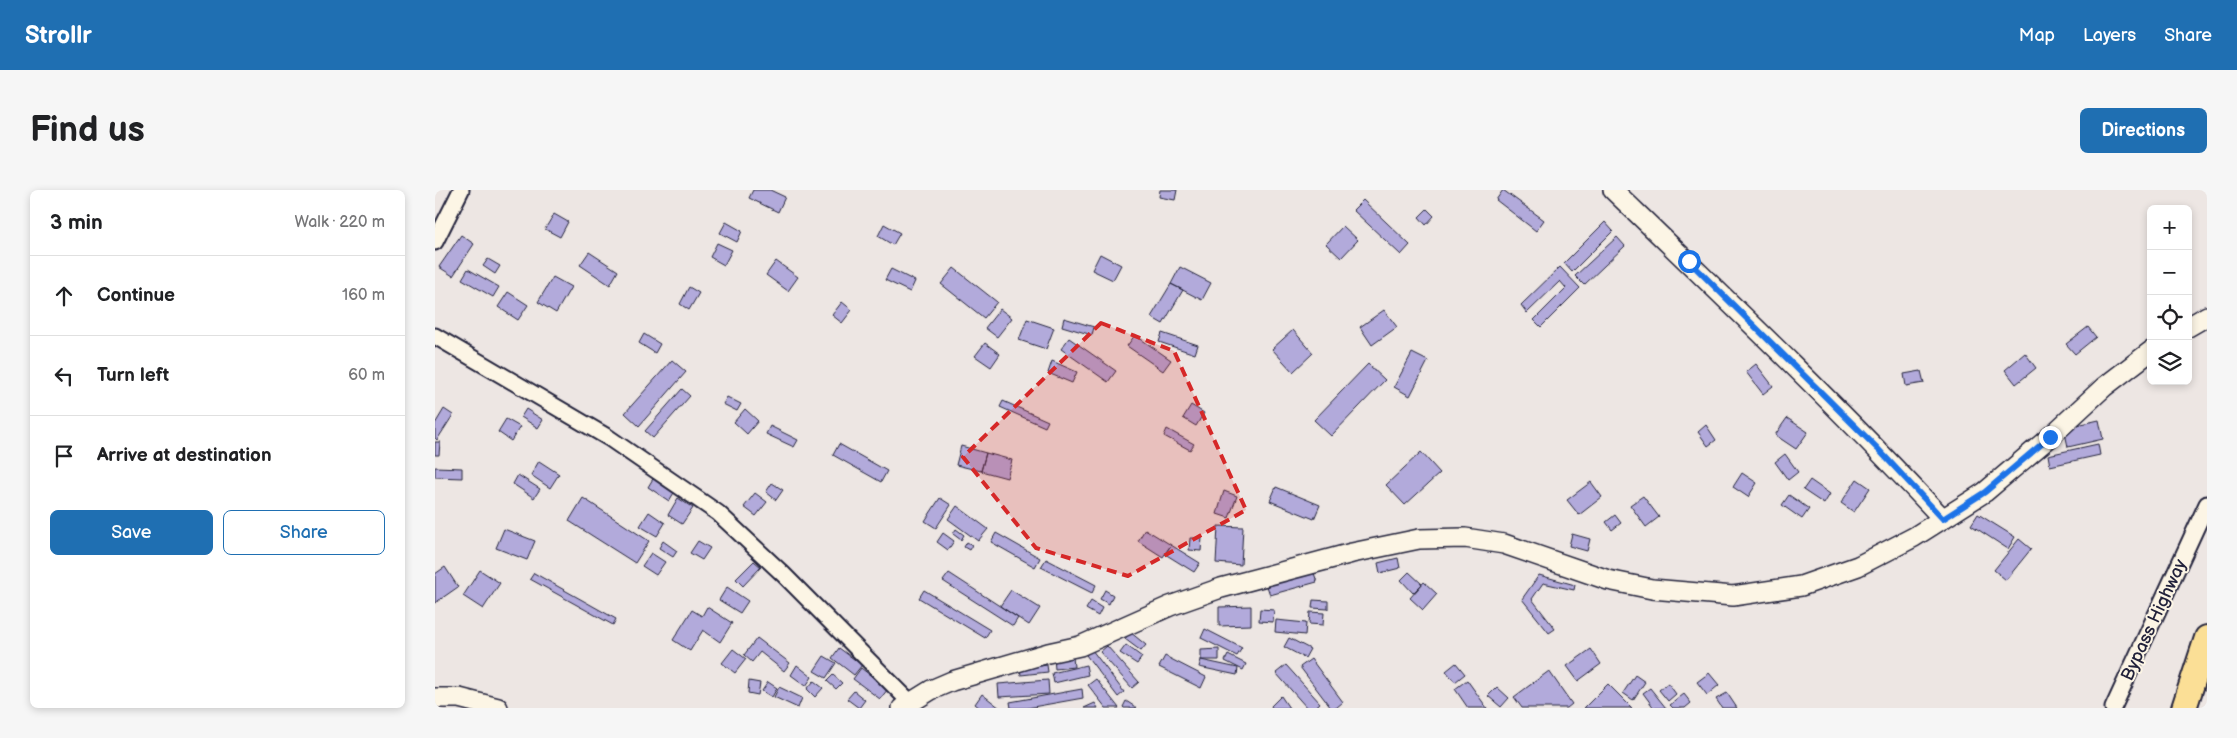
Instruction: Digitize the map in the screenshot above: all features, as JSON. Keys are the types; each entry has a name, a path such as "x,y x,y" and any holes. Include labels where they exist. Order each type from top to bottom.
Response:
{"main road":[{"path":"2184,708 2207,638"}],"street":[{"path":"435,242 461,190"},
{"path":"1613,190 1689,261 1878,449 1943,519"},
{"path":"2192,325 2207,316"},
{"path":"435,336 609,438 718,514 783,574 906,706 931,690 952,681 1048,653 1080,646 1169,606 1221,588 1352,553 1419,540 1465,538 1504,544 1608,580 1652,589 1733,596 1801,586 1857,566 1914,537 1985,492 2050,437 2104,387 2147,354"},
{"name":"Bypass Highway","path":"2113,708 2207,504"},
{"path":"435,698 459,698 498,708"}],"highlighted area":[{"path":"1101,323 1174,351 1246,510 1128,576 1036,548 963,457"}],"building":[{"path":"753,190 770,190 785,197 778,212 749,198"},
{"path":"1160,190 1177,190 1175,200 1159,197"},
{"path":"1503,190 1544,220 1536,231 1496,200"},
{"path":"1363,200 1410,245 1401,255 1353,210"},
{"path":"1427,209 1434,216 1426,225 1419,217"},
{"path":"554,214 568,222 560,237 545,229"},
{"path":"726,222 742,231 737,242 720,233"},
{"path":"1605,222 1613,231 1572,272 1564,263"},
{"path":"884,224 900,233 893,245 878,236"},
{"path":"1343,226 1358,240 1341,258 1326,244"},
{"path":"461,235 474,244 453,276 439,267"},
{"path":"1617,237 1625,246 1584,285 1575,276"},
{"path":"717,243 732,250 724,265 710,257"},
{"path":"589,252 618,271 610,285 580,265"},
{"path":"1100,254 1121,265 1113,280 1092,270"},
{"path":"488,259 500,266 495,274 483,266"},
{"path":"776,261 798,277 788,291 766,275"},
{"path":"1180,267 1211,283 1202,300 1171,284"},
{"path":"1560,267 1580,288 1541,327 1534,320 1566,288 1560,281 1527,313 1521,305"},
{"path":"954,268 997,302 984,318 941,284"},
{"path":"468,269 499,287 493,297 462,279"},
{"path":"891,269 915,281 910,292 885,280"},
{"path":"553,277 571,287 556,313 538,302"},
{"path":"1171,284 1183,290 1163,324 1151,317"},
{"path":"689,287 699,293 689,310 680,304"},
{"path":"508,292 528,305 518,320 498,307"},
{"path":"842,302 852,310 842,323 832,315"},
{"path":"1000,309 1012,318 997,337 985,328"},
{"path":"1384,310 1397,327 1372,345 1360,327"},
{"path":"1064,318 1094,327 1092,335 1062,326"},
{"path":"1027,319 1054,328 1046,349 1019,340"},
{"path":"2088,327 2096,337 2075,354 2066,344"},
{"path":"1293,330 1313,353 1293,372 1272,349"},
{"path":"1162,333 1198,345 1195,354 1159,342"},
{"path":"644,334 660,344 655,353 639,343"},
{"path":"1135,335 1171,360 1163,371 1127,346"},
{"path":"1069,338 1116,371 1108,382 1061,349"},
{"path":"985,343 1000,354 991,367 975,356"},
{"path":"1412,353 1428,361 1410,396 1394,387"},
{"path":"2025,353 2036,368 2016,384 2005,370"},
{"path":"672,360 686,372 639,426 625,413"},
{"path":"1052,361 1077,372 1072,383 1048,373"},
{"path":"1368,364 1385,380 1331,436 1314,420"},
{"path":"1756,364 1773,386 1763,394 1746,372"},
{"path":"1921,371 1924,383 1906,386 1904,374"},
{"path":"682,389 690,396 653,438 645,431"},
{"path":"727,397 741,404 737,411 723,404"},
{"path":"1003,401 1048,421 1045,427 1000,407"},
{"path":"1191,405 1204,413 1196,426 1183,418"},
{"path":"444,409 453,415 437,440 435,438 435,424"},
{"path":"526,409 543,420 538,428 521,417"},
{"path":"745,409 758,421 747,434 734,422"},
{"path":"1787,418 1808,432 1796,449 1775,435"},
{"path":"506,419 520,427 511,441 498,432"},
{"path":"2099,420 2103,439 2068,447 2064,428"},
{"path":"1706,425 1716,440 1708,446 1698,432"},
{"path":"770,426 798,440 794,447 766,434"},
{"path":"1167,429 1194,444 1190,450 1164,436"},
{"path":"435,442 440,442 439,455 435,455"},
{"path":"839,444 887,471 881,482 833,455"},
{"path":"2098,444 2100,455 2050,466 2048,455"},
{"path":"961,446 986,453 981,471 956,465"},
{"path":"1421,452 1440,473 1405,505 1386,485"},
{"path":"986,453 1012,460 1007,478 981,471"},
{"path":"1785,454 1798,472 1788,480 1775,462"},
{"path":"539,461 559,474 550,488 531,475"},
{"path":"435,467 462,468 462,478 435,477"},
{"path":"1742,473 1757,483 1748,497 1733,487"},
{"path":"518,475 540,489 534,498 513,484"},
{"path":"654,477 675,491 669,501 648,487"},
{"path":"1857,479 1870,488 1854,512 1841,503"},
{"path":"1810,480 1830,494 1824,504 1803,490"},
{"path":"1591,482 1602,497 1579,515 1567,500"},
{"path":"772,483 783,490 776,500 766,492"},
{"path":"1276,487 1320,505 1314,519 1270,501"},
{"path":"1224,491 1237,496 1229,518 1217,514"},
{"path":"755,493 767,502 756,516 744,507"},
{"path":"1789,495 1809,509 1802,519 1782,505"},
{"path":"1643,496 1659,517 1646,527 1630,505"},
{"path":"583,498 649,541 635,563 569,521"},
{"path":"678,498 693,508 682,524 668,515"},
{"path":"940,498 951,505 936,528 925,521"},
{"path":"957,506 988,529 978,541 948,519"},
{"path":"649,512 665,523 657,536 640,526"},
{"path":"1978,514 2015,537 2008,549 1971,525"},
{"path":"1615,515 1621,523 1612,530 1606,522"},
{"path":"1218,526 1243,527 1241,565 1216,563"},
{"path":"504,529 535,541 527,560 496,548"},
{"path":"956,529 964,535 961,540 953,534"},
{"path":"1145,529 1171,545 1163,557 1138,541"},
{"path":"943,533 954,541 948,550 937,542"},
{"path":"996,533 1040,558 1035,567 991,542"},
{"path":"1572,534 1590,539 1587,551 1569,546"},
{"path":"1190,538 1202,538 1201,551 1189,550"},
{"path":"2019,539 2031,549 2006,580 1994,570"},
{"path":"663,541 677,551 673,557 659,548"},
{"path":"698,541 710,548 702,560 690,553"},
{"path":"967,542 972,545 969,550 964,547"},
{"path":"1171,545 1200,563 1194,572 1165,554"},
{"path":"651,553 665,562 656,575 642,566"},
{"path":"1398,558 1400,568 1380,573 1378,563"},
{"path":"1046,559 1096,585 1092,593 1041,567"},
{"path":"754,561 761,567 743,586 736,579"},
{"path":"445,567 458,587 435,603 435,574"},
{"path":"480,570 500,583 483,609 463,596"},
{"path":"1409,572 1422,584 1413,593 1401,580"},
{"path":"534,573 616,619 613,625 530,579"},
{"path":"949,573 1018,618 1013,626 943,581"},
{"path":"1314,573 1317,582 1270,595 1267,586"},
{"path":"1539,575 1575,585 1574,590 1543,583 1532,599 1555,629 1549,633 1522,599"},
{"path":"1424,582 1437,594 1423,610 1410,598"},
{"path":"727,587 748,601 740,613 719,600"},
{"path":"924,590 990,630 985,638 919,598"},
{"path":"1011,590 1040,608 1029,625 1000,606"},
{"path":"1105,590 1113,595 1109,604 1100,599"},
{"path":"1313,600 1328,601 1328,609 1312,608"},
{"path":"1091,601 1102,608 1098,616 1086,609"},
{"path":"1251,606 1251,625 1219,626 1219,607"},
{"path":"707,607 732,623 720,642 703,630 690,651 673,640 692,610 702,616"},
{"path":"1260,609 1274,610 1273,622 1259,621"},
{"path":"1310,612 1324,613 1323,625 1309,624"},
{"path":"1276,620 1306,623 1305,635 1275,632"},
{"path":"1205,629 1242,648 1237,656 1201,638"},
{"path":"1130,632 1146,645 1141,651 1125,639"},
{"path":"757,638 790,663 784,671 760,652 752,662 744,655"},
{"path":"1289,638 1310,649 1305,658 1284,647"},
{"path":"1126,645 1142,657 1137,664 1120,653"},
{"path":"1107,646 1139,682 1132,688 1100,652"},
{"path":"839,648 862,665 854,675 832,658"},
{"path":"733,649 746,659 735,673 722,663"},
{"path":"1219,649 1219,660 1201,660 1201,650"},
{"path":"1591,649 1601,664 1578,681 1567,666"},
{"path":"1092,650 1124,692 1118,697 1086,655"},
{"path":"1228,655 1246,664 1243,670 1225,661"},
{"path":"824,656 836,663 826,678 814,671"},
{"path":"1165,656 1206,677 1201,688 1159,667"},
{"path":"1073,657 1074,667 1055,669 1054,658"},
{"path":"1311,659 1343,702 1336,708 1331,708 1300,667"},
{"path":"1201,660 1238,668 1237,675 1199,667"},
{"path":"1456,663 1465,674 1455,682 1446,671"},
{"path":"797,665 812,677 806,686 791,675"},
{"path":"1047,665 1048,672 1021,675 1020,669"},
{"path":"1086,665 1088,675 1054,683 1052,673"},
{"path":"1286,665 1320,703 1314,708 1307,708 1276,673"},
{"path":"861,668 888,689 880,699 853,679"},
{"path":"1549,671 1572,704 1567,708 1522,708 1514,697"},
{"path":"1709,673 1719,685 1707,695 1697,682"},
{"path":"833,675 842,683 836,689 827,681"},
{"path":"1635,675 1645,682 1633,700 1623,693"},
{"path":"1096,679 1119,708 1106,708 1088,685"},
{"path":"1048,680 1049,694 999,697 998,684"},
{"path":"1467,680 1487,708 1468,708 1455,689"},
{"path":"749,681 760,683 758,695 748,693"},
{"path":"814,681 823,688 815,697 807,689"},
{"path":"768,682 777,688 772,697 762,691"},
{"path":"1668,683 1676,694 1668,701 1659,690"},
{"path":"1608,684 1632,708 1584,708"},
{"path":"779,687 802,698 798,708 774,697"},
{"path":"1497,687 1509,698 1501,707 1488,696"},
{"path":"1650,688 1666,708 1654,708 1643,693"},
{"path":"1082,689 1083,698 1027,708 1011,708 1010,702"},
{"path":"854,691 865,700 859,708 847,699"},
{"path":"1727,693 1737,708 1722,708 1716,699"},
{"path":"982,694 1000,708 980,708 975,704"},
{"path":"1684,694 1691,703 1685,708 1673,708 1670,705"},
{"path":"1281,696 1289,708 1272,708 1271,706"},
{"path":"1126,701 1137,708 1124,708"},
{"path":"1095,703 1098,708 1084,708"}],"route":[{"path":"1689,261 1878,449 1943,519 1985,492 2050,437"}]}
